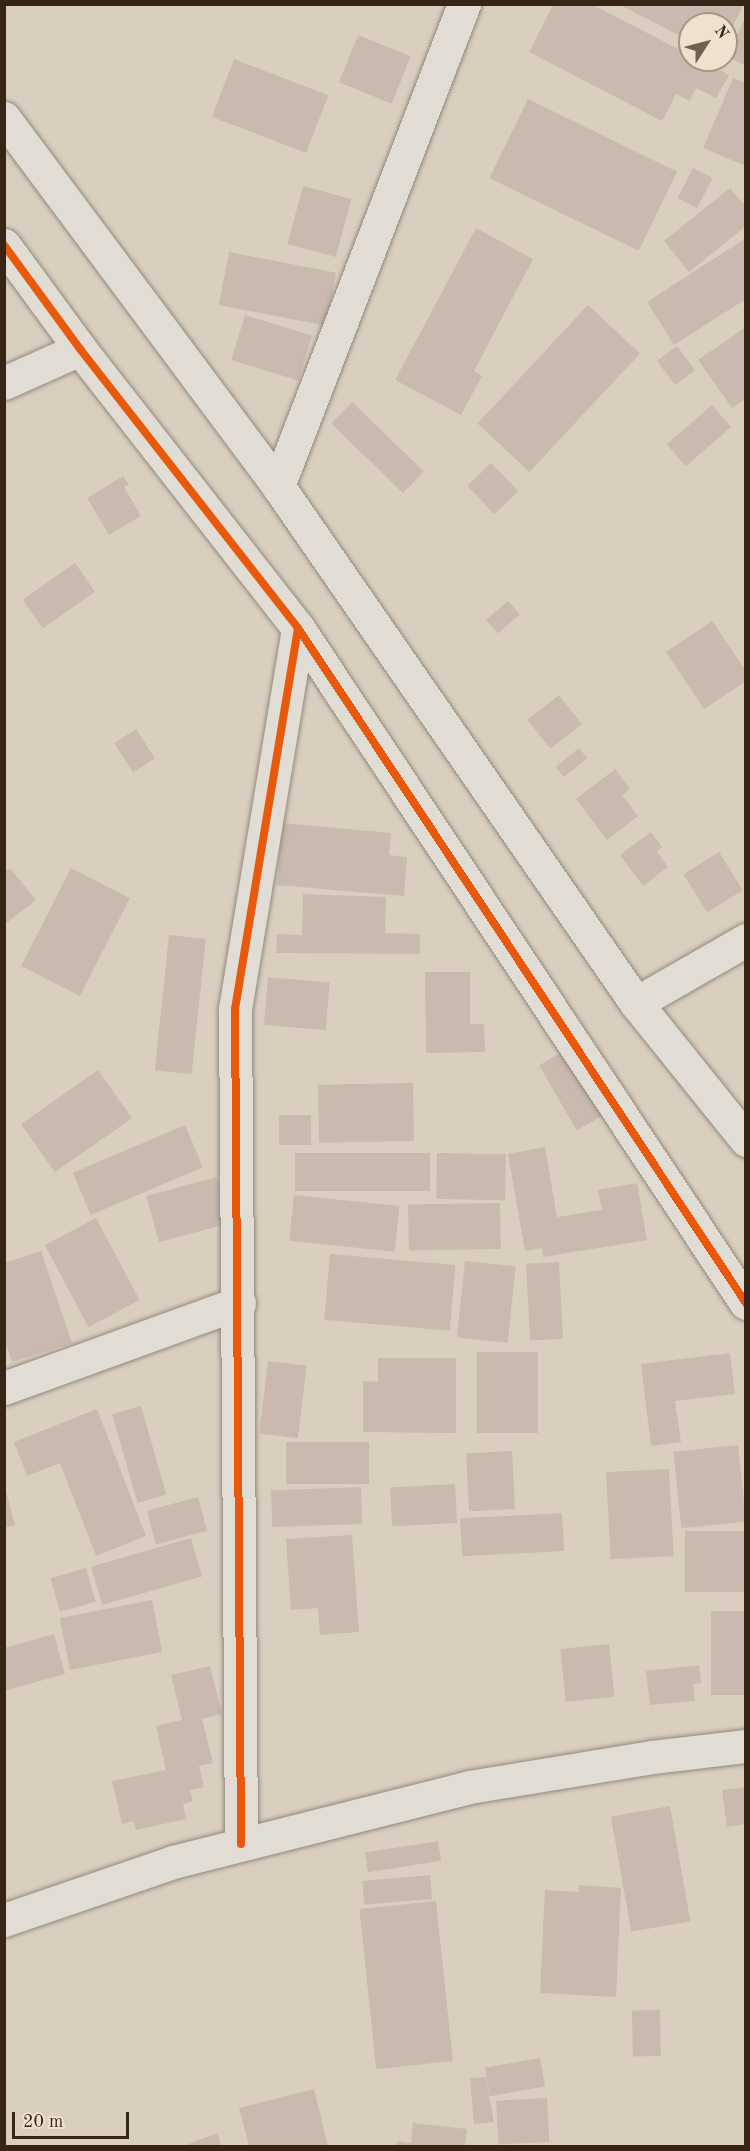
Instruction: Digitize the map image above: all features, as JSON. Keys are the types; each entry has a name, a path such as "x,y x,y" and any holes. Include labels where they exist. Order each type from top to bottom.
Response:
{"street":[{"path":"278,486 464,4"},
{"path":"4,118 278,486 636,1002 746,1140"},
{"path":"4,244 80,349 298,628 746,1303"},
{"path":"4,383 80,349"},
{"path":"241,1844 239,1303 235,1009 298,628"},
{"path":"636,1002 746,940"},
{"path":"4,1388 239,1303"},
{"path":"4,1920 241,1844 469,1786 652,1757 746,1746"}],"building":[{"path":"618,4 744,4 738,16 738,12 678,12 678,35"},
{"path":"553,5 593,5 678,49 678,72 723,72 729,75 716,98 696,88 690,101 676,94 662,121 529,52"},
{"path":"746,17 746,66 738,62 738,33"},
{"path":"358,35 411,56 392,104 339,82"},
{"path":"234,59 328,95 306,153 212,117"},
{"path":"733,78 746,83 746,166 703,148"},
{"path":"528,99 677,172 639,251 489,178"},
{"path":"693,168 713,178 697,208 678,198"},
{"path":"303,186 351,199 336,257 287,244"},
{"path":"730,188 746,207 746,226 689,272 664,241"},
{"path":"476,228 533,259 474,371 482,376 461,415 395,380"},
{"path":"746,238 746,299 674,345 647,302"},
{"path":"229,252 336,273 326,326 219,305"},
{"path":"588,305 640,353 529,472 478,423"},
{"path":"245,315 312,335 298,380 231,360"},
{"path":"746,327 746,398 732,408 698,360"},
{"path":"677,346 695,370 675,385 657,361"},
{"path":"352,402 424,471 403,493 331,424"},
{"path":"712,405 731,427 686,466 667,444"},
{"path":"491,463 518,491 494,514 467,486"},
{"path":"123,476 129,485 124,487 141,516 109,535 87,498"},
{"path":"75,563 95,592 43,628 23,600"},
{"path":"508,601 520,615 498,634 486,620"},
{"path":"712,621 746,671 746,681 704,709 666,652"},
{"path":"559,695 582,724 550,749 527,720"},
{"path":"136,729 155,758 133,773 114,743"},
{"path":"579,748 587,758 564,777 556,767"},
{"path":"615,769 630,789 622,795 638,816 607,840 576,799"},
{"path":"282,823 391,833 389,855 407,857 404,896 277,885"},
{"path":"651,832 662,847 657,852 668,867 643,886 620,855"},
{"path":"719,852 743,890 707,912 683,874"},
{"path":"10,868 36,900 4,925 4,872"},
{"path":"71,868 130,898 80,996 21,966"},
{"path":"303,894 386,897 385,933 420,934 420,954 276,953 277,934 302,935"},
{"path":"169,935 206,939 192,1074 155,1070"},
{"path":"425,972 470,972 470,1024 484,1024 485,1052 426,1053"},
{"path":"268,977 330,982 326,1030 264,1025"},
{"path":"566,1050 604,1115 577,1130 539,1066"},
{"path":"98,1070 132,1118 55,1172 21,1124"},
{"path":"413,1083 414,1141 319,1143 318,1085"},
{"path":"279,1115 311,1115 311,1145 279,1145"},
{"path":"185,1125 203,1167 91,1215 73,1173"},
{"path":"545,1147 557,1217 602,1210 598,1190 637,1183 647,1240 543,1257 542,1248 525,1251 508,1154"},
{"path":"295,1153 430,1153 430,1191 295,1191"},
{"path":"437,1153 506,1154 505,1200 436,1199"},
{"path":"217,1177 229,1223 159,1242 146,1196"},
{"path":"294,1195 399,1206 395,1252 289,1241"},
{"path":"500,1203 501,1249 409,1251 408,1205"},
{"path":"96,1218 140,1300 88,1327 45,1245"},
{"path":"41,1251 72,1343 12,1362 4,1339 4,1263"},
{"path":"330,1254 456,1265 450,1331 324,1320"},
{"path":"465,1261 516,1266 508,1343 457,1338"},
{"path":"559,1262 563,1339 530,1341 526,1264"},
{"path":"477,1352 538,1352 538,1433 477,1433"},
{"path":"730,1353 735,1394 675,1401 681,1442 651,1446 641,1364"},
{"path":"378,1358 456,1358 456,1433 363,1432 363,1381 378,1382"},
{"path":"268,1361 307,1366 298,1438 259,1433"},
{"path":"141,1406 166,1494 138,1503 112,1414"},
{"path":"97,1409 146,1536 96,1556 60,1463 27,1476 14,1442"},
{"path":"286,1442 369,1442 369,1484 286,1484"},
{"path":"738,1445 746,1522 681,1528 673,1452"},
{"path":"512,1451 515,1509 469,1511 466,1453"},
{"path":"669,1469 674,1556 611,1559 606,1472"},
{"path":"455,1484 457,1523 392,1526 390,1487"},
{"path":"361,1487 362,1524 272,1527 271,1490"},
{"path":"4,1489 15,1525 4,1528"},
{"path":"198,1497 207,1531 156,1545 147,1511"},
{"path":"562,1513 564,1551 462,1556 460,1518"},
{"path":"685,1531 746,1531 746,1592 685,1592"},
{"path":"352,1535 359,1632 320,1635 318,1608 291,1610 286,1539"},
{"path":"191,1538 202,1576 102,1605 91,1567"},
{"path":"86,1568 96,1602 60,1612 50,1578"},
{"path":"152,1600 162,1652 70,1670 60,1618"},
{"path":"711,1611 746,1611 746,1695 711,1695"},
{"path":"54,1634 65,1674 4,1691 4,1648"},
{"path":"609,1644 615,1697 566,1702 560,1649"},
{"path":"699,1665 701,1683 693,1684 695,1701 650,1705 646,1671"},
{"path":"210,1666 222,1714 202,1719 213,1763 199,1766 204,1787 190,1790 193,1801 183,1804 186,1819 136,1830 134,1821 122,1824 112,1781 166,1770 156,1726 182,1720 171,1675"},
{"path":"746,1787 746,1824 727,1827 722,1790"},
{"path":"670,1806 690,1921 631,1932 611,1816"},
{"path":"438,1841 441,1861 368,1872 365,1853"},
{"path":"430,1875 432,1899 364,1905 362,1881"},
{"path":"579,1885 621,1888 616,1997 540,1993 545,1890 579,1892"},
{"path":"436,1901 453,2061 376,2069 359,1909"},
{"path":"632,2010 660,2010 661,2056 633,2056"},
{"path":"540,2058 545,2087 490,2096 485,2068"},
{"path":"486,2077 494,2122 474,2124 470,2078"},
{"path":"314,2089 328,2146 249,2146 239,2108"},
{"path":"547,2098 549,2142 498,2145 496,2101"},
{"path":"413,2123 467,2129 465,2146 396,2146 397,2141 411,2143"},
{"path":"217,2133 222,2146 183,2146"}],"cycle path":[{"path":"4,245 80,349 298,628 746,1303"},
{"path":"241,1844 235,1009 298,628"}]}
